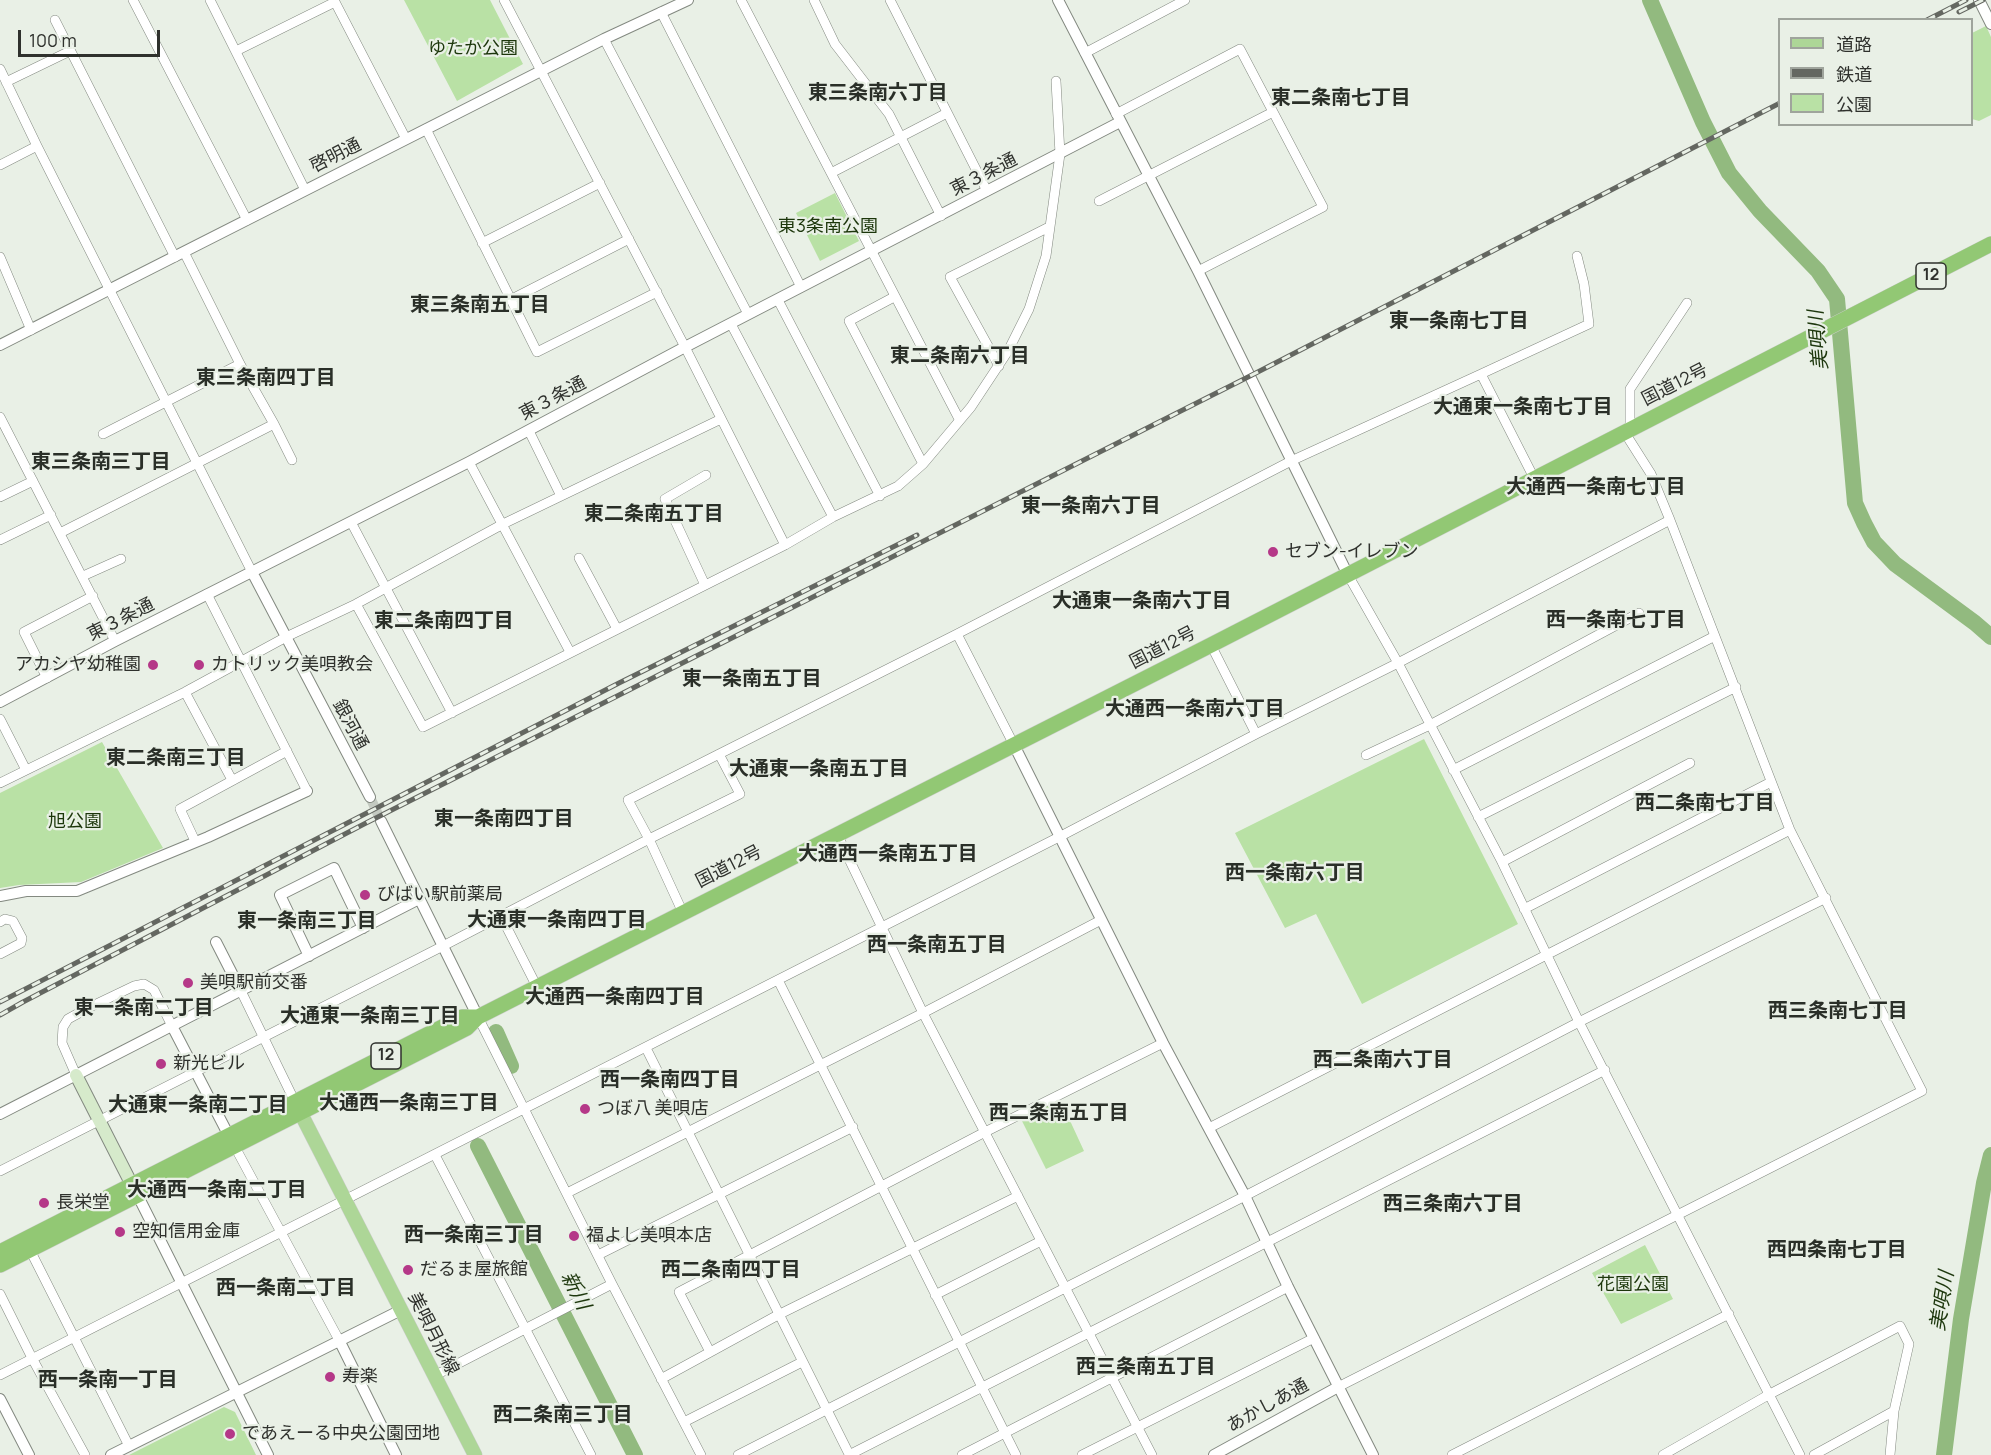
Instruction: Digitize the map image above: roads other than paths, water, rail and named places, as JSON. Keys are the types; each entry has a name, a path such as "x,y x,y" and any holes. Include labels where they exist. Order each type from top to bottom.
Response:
{"highway":[{"name":"国道12号","path":"0,1252 135,1190 298,1107 467,1028 478,1017 1211,645 1991,244"},
{"name":"国道12号","path":"0,1265 135,1190"}],"main road":[{"path":"76,1076 135,1190"},
{"name":"美唄月形線","path":"298,1107 475,1455"}],"street":[{"path":"133,0 247,220"},
{"path":"210,0 305,190"},
{"name":"啓明通","path":"0,345 604,39 688,0"},
{"path":"741,0 959,419"},
{"path":"814,0 835,44 889,114 941,216"},
{"path":"890,0 987,191"},
{"path":"1058,0 1198,271 1347,575 1398,663 1502,862 1579,1022 1800,1455"},
{"path":"1085,53 1185,0"},
{"path":"1979,0 1991,24"},
{"path":"506,1 785,545"},
{"path":"236,51 335,2 406,139"},
{"path":"662,12 801,288"},
{"path":"55,20 179,255 292,460"},
{"path":"604,39 748,314"},
{"path":"1118,118 1240,50 1323,207 1198,271"},
{"path":"6,82 70,51"},
{"path":"0,69 252,572"},
{"path":"356,604 423,727 898,486 923,464 971,407 1008,351 1029,309 1046,256 1060,154 1056,81"},
{"path":"1099,201 1273,112"},
{"path":"831,173 947,113"},
{"name":"東３条通","path":"0,702 115,641 529,431 748,314 1060,154 1118,118"},
{"path":"426,129 537,352 657,292"},
{"path":"0,165 37,146"},
{"path":"482,243 600,183"},
{"path":"999,366 950,277 1049,227"},
{"path":"510,300 629,239"},
{"path":"683,913 649,839 628,800 957,634 1290,461 1589,324 1584,284 1577,256"},
{"path":"0,257 31,330"},
{"path":"894,297 849,321 923,464"},
{"path":"778,300 880,496"},
{"path":"1338,1387 1922,1091 1790,830 1670,520 1651,474 1627,432 1630,389 1687,303"},
{"path":"731,324 833,517"},
{"path":"103,434 240,364"},
{"path":"1480,374 1534,478"},
{"path":"0,417 115,641"},
{"path":"0,783 185,692 286,637 356,604 503,524 721,419"},
{"path":"60,533 273,424"},
{"path":"529,431 561,496"},
{"path":"469,462 570,652"},
{"path":"705,585 664,498 706,475"},
{"path":"0,497 33,481"},
{"path":"0,540 51,515"},
{"path":"0,1375 1059,837 1670,520"},
{"path":"351,522 452,713"},
{"path":"579,558 616,629"},
{"path":"83,576 121,560"},
{"name":"銀河通","path":"252,572 370,797"},
{"path":"0,896 26,891 77,891 307,791 207,594"},
{"path":"47,678 24,632 93,596"},
{"path":"1366,755 1430,725 1639,613"},
{"path":"957,634 1163,1043 1245,1196 1266,1243 1373,1455"},
{"path":"1453,770 1715,636"},
{"path":"1211,645 1256,734"},
{"path":"1478,817 1736,687"},
{"path":"185,692 232,780"},
{"path":"0,719 26,770"},
{"path":"195,841 180,809 287,751"},
{"path":"0,1171 740,794 719,754"},
{"path":"1502,862 1690,763"},
{"path":"1524,909 1771,782"},
{"path":"381,822 523,1109 701,1455"},
{"path":"1209,1128 1790,830"},
{"path":"837,834 923,1014 1152,1455"},
{"path":"309,956 280,895 334,868 363,928"},
{"path":"738,1455 1245,1196 1579,1022 1826,898"},
{"path":"0,1113 419,899"},
{"path":"501,916 537,987"},
{"path":"0,922 5,919 13,921 22,938 21,943 0,954"},
{"path":"567,1193 923,1014 1101,920"},
{"path":"216,942 298,1107"},
{"path":"778,980 1016,1455"},
{"path":"76,1076 62,1043 63,1027 68,1019 134,986 144,984 154,990 339,1340 396,1455"},
{"path":"710,1352 679,1292 985,1132 1163,1043"},
{"path":"646,1048 849,1455 1605,1070"},
{"path":"598,1255 853,1127"},
{"path":"435,1155 591,1455"},
{"path":"135,1190 268,1455"},
{"path":"661,1379 778,1315 1018,1196"},
{"path":"935,1295 1041,1241"},
{"path":"30,1250 129,1446"},
{"path":"434,1376 612,1284"},
{"path":"962,1455 1288,1287"},
{"path":"0,1294 85,1455"},
{"path":"111,1455 401,1310"},
{"path":"1452,1455 1729,1314"},
{"path":"1663,1455 1770,1394 1900,1326 1909,1344 1894,1411 1890,1455"},
{"path":"1082,1455 1314,1338"},
{"path":"684,1422 802,1362"},
{"name":"あかしあ通","path":"1214,1455 1338,1387"},
{"path":"0,1399 29,1455"},
{"path":"1814,1455 1894,1411"}],"waterway":[{"name":"美唄川","path":"1650,0 1703,122 1729,173 1760,211 1818,271 1837,299 1855,503 1874,542 1895,564 1991,637"},
{"name":"新川","path":"496,1032 511,1066"},
{"name":"新川","path":"478,1146 635,1455"},
{"name":"美唄川","path":"1944,1455 1961,1319 1984,1183 1991,1155"}],"tunnel":[{"path":"370,797 381,821"}],"railway":[{"path":"1931,18 1966,0"},
{"path":"1959,12 1983,0"},
{"path":"0,1015 366,823 1250,376 1778,104"},
{"path":"0,1002 619,683 917,535"}],"place":[{"name":"セブン-イレブン","path":"1273,552"},
{"name":"アカシヤ幼稚園","path":"153,665"},
{"name":"カトリック美唄教会","path":"199,665"},
{"name":"びばい駅前薬局","path":"365,895"},
{"name":"美唄駅前交番","path":"188,983"},
{"name":"新光ビル","path":"161,1064"},
{"name":"つぼ八 美唄店","path":"585,1109"},
{"name":"長栄堂","path":"44,1203"},
{"name":"空知信用金庫","path":"120,1232"},
{"name":"福よし美唄本店","path":"574,1236"},
{"name":"だるま屋旅館","path":"408,1270"},
{"name":"寿楽","path":"330,1377"},
{"name":"であえーる中央公園団地","path":"230,1434"}],"district":[{"name":"東三条南六丁目","path":"878,93"},
{"name":"東二条南七丁目","path":"1341,98"},
{"name":"東三条南五丁目","path":"480,305"},
{"name":"東一条南七丁目","path":"1459,321"},
{"name":"東二条南六丁目","path":"960,356"},
{"name":"東三条南四丁目","path":"266,378"},
{"name":"大通東一条南七丁目","path":"1523,407"},
{"name":"東三条南三丁目","path":"101,462"},
{"name":"大通西一条南七丁目","path":"1596,487"},
{"name":"東一条南六丁目","path":"1091,506"},
{"name":"東二条南五丁目","path":"654,514"},
{"name":"大通東一条南六丁目","path":"1142,601"},
{"name":"西一条南七丁目","path":"1616,620"},
{"name":"東二条南四丁目","path":"444,621"},
{"name":"東一条南五丁目","path":"752,679"},
{"name":"大通西一条南六丁目","path":"1195,709"},
{"name":"東二条南三丁目","path":"176,758"},
{"name":"大通東一条南五丁目","path":"819,769"},
{"name":"西二条南七丁目","path":"1705,803"},
{"name":"東一条南四丁目","path":"504,819"},
{"name":"大通西一条南五丁目","path":"888,854"},
{"name":"西一条南六丁目","path":"1295,873"},
{"name":"大通東一条南四丁目","path":"557,920"},
{"name":"東一条南三丁目","path":"307,921"},
{"name":"西一条南五丁目","path":"937,945"},
{"name":"大通西一条南四丁目","path":"615,997"},
{"name":"東一条南二丁目","path":"144,1008"},
{"name":"西三条南七丁目","path":"1838,1011"},
{"name":"大通東一条南三丁目","path":"370,1016"},
{"name":"西二条南六丁目","path":"1383,1060"},
{"name":"西一条南四丁目","path":"670,1080"},
{"name":"大通西一条南三丁目","path":"409,1103"},
{"name":"大通東一条南二丁目","path":"198,1105"},
{"name":"西二条南五丁目","path":"1059,1113"},
{"name":"大通西一条南二丁目","path":"217,1190"},
{"name":"西三条南六丁目","path":"1453,1204"},
{"name":"西一条南三丁目","path":"474,1235"},
{"name":"西四条南七丁目","path":"1837,1250"},
{"name":"西二条南四丁目","path":"731,1270"},
{"name":"西一条南二丁目","path":"286,1288"},
{"name":"西三条南五丁目","path":"1146,1367"},
{"name":"西一条南一丁目","path":"108,1380"},
{"name":"西二条南三丁目","path":"563,1415"}],"park label":[{"name":"ゆたか公園","path":"473,49"},
{"name":"東3条南公園","path":"828,227"},
{"name":"旭公園","path":"75,822"},
{"name":"花園公園","path":"1633,1285"}]}
